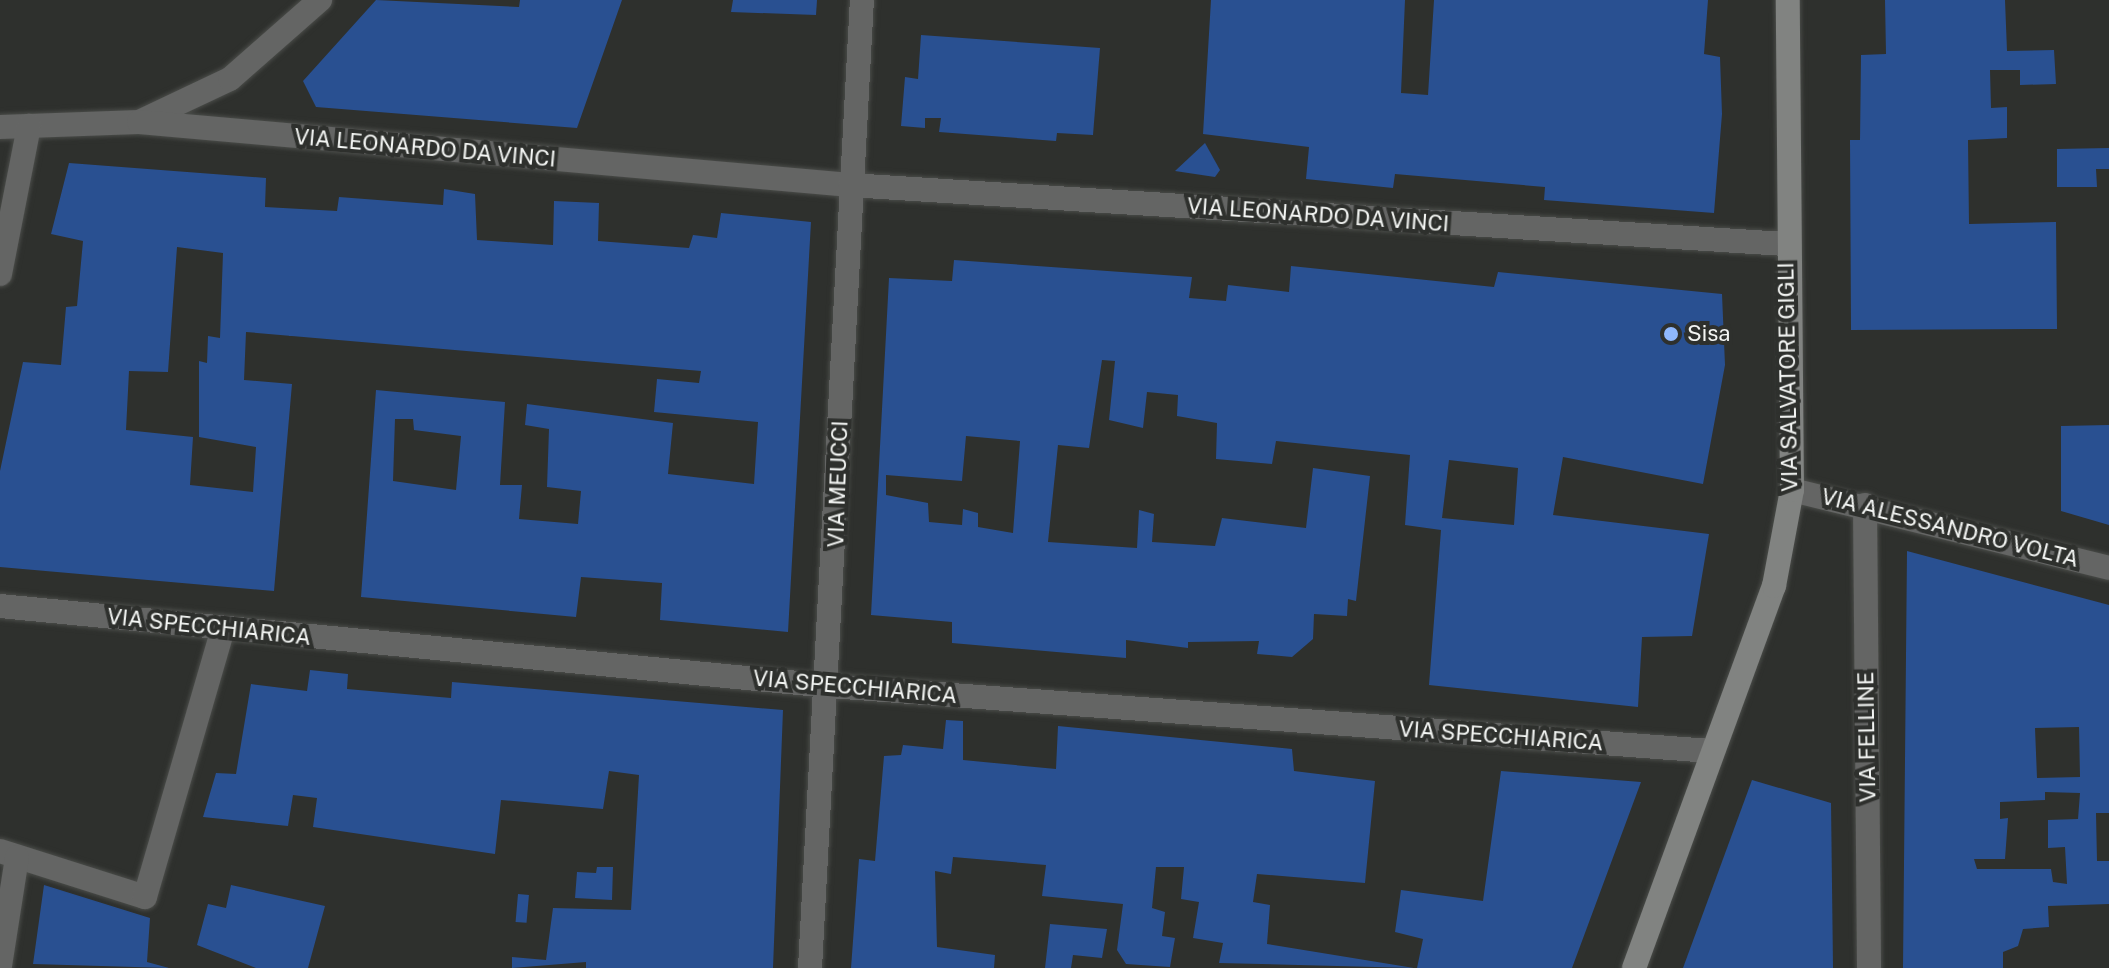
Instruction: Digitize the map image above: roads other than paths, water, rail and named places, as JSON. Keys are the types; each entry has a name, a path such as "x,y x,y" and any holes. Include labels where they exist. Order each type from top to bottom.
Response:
{"street":[{"path":"139,122 230,79 320,0"},
{"name":"VIA MEUCCI","path":"810,968 830,686 850,185 862,0"},
{"name":"VIA SALVATORE GIGLI","path":"1634,968 1774,586 1792,490 1786,244 1788,0"},
{"name":"VIA LEONARDO DA VINCI","path":"0,127 139,122 850,185 1786,244"},
{"path":"0,274 29,126"},
{"name":"VIA ALESSANDRO VOLTA","path":"1792,490 1865,505 2109,568"},
{"name":"VIA FELLINE","path":"1865,505 1869,968"},
{"name":"VIA SPECCHIARICA","path":"0,606 830,686 1711,751"},
{"path":"0,966 9,854 145,897 223,629"}],"place":[{"name":"Sisa","path":"1671,334"}]}
